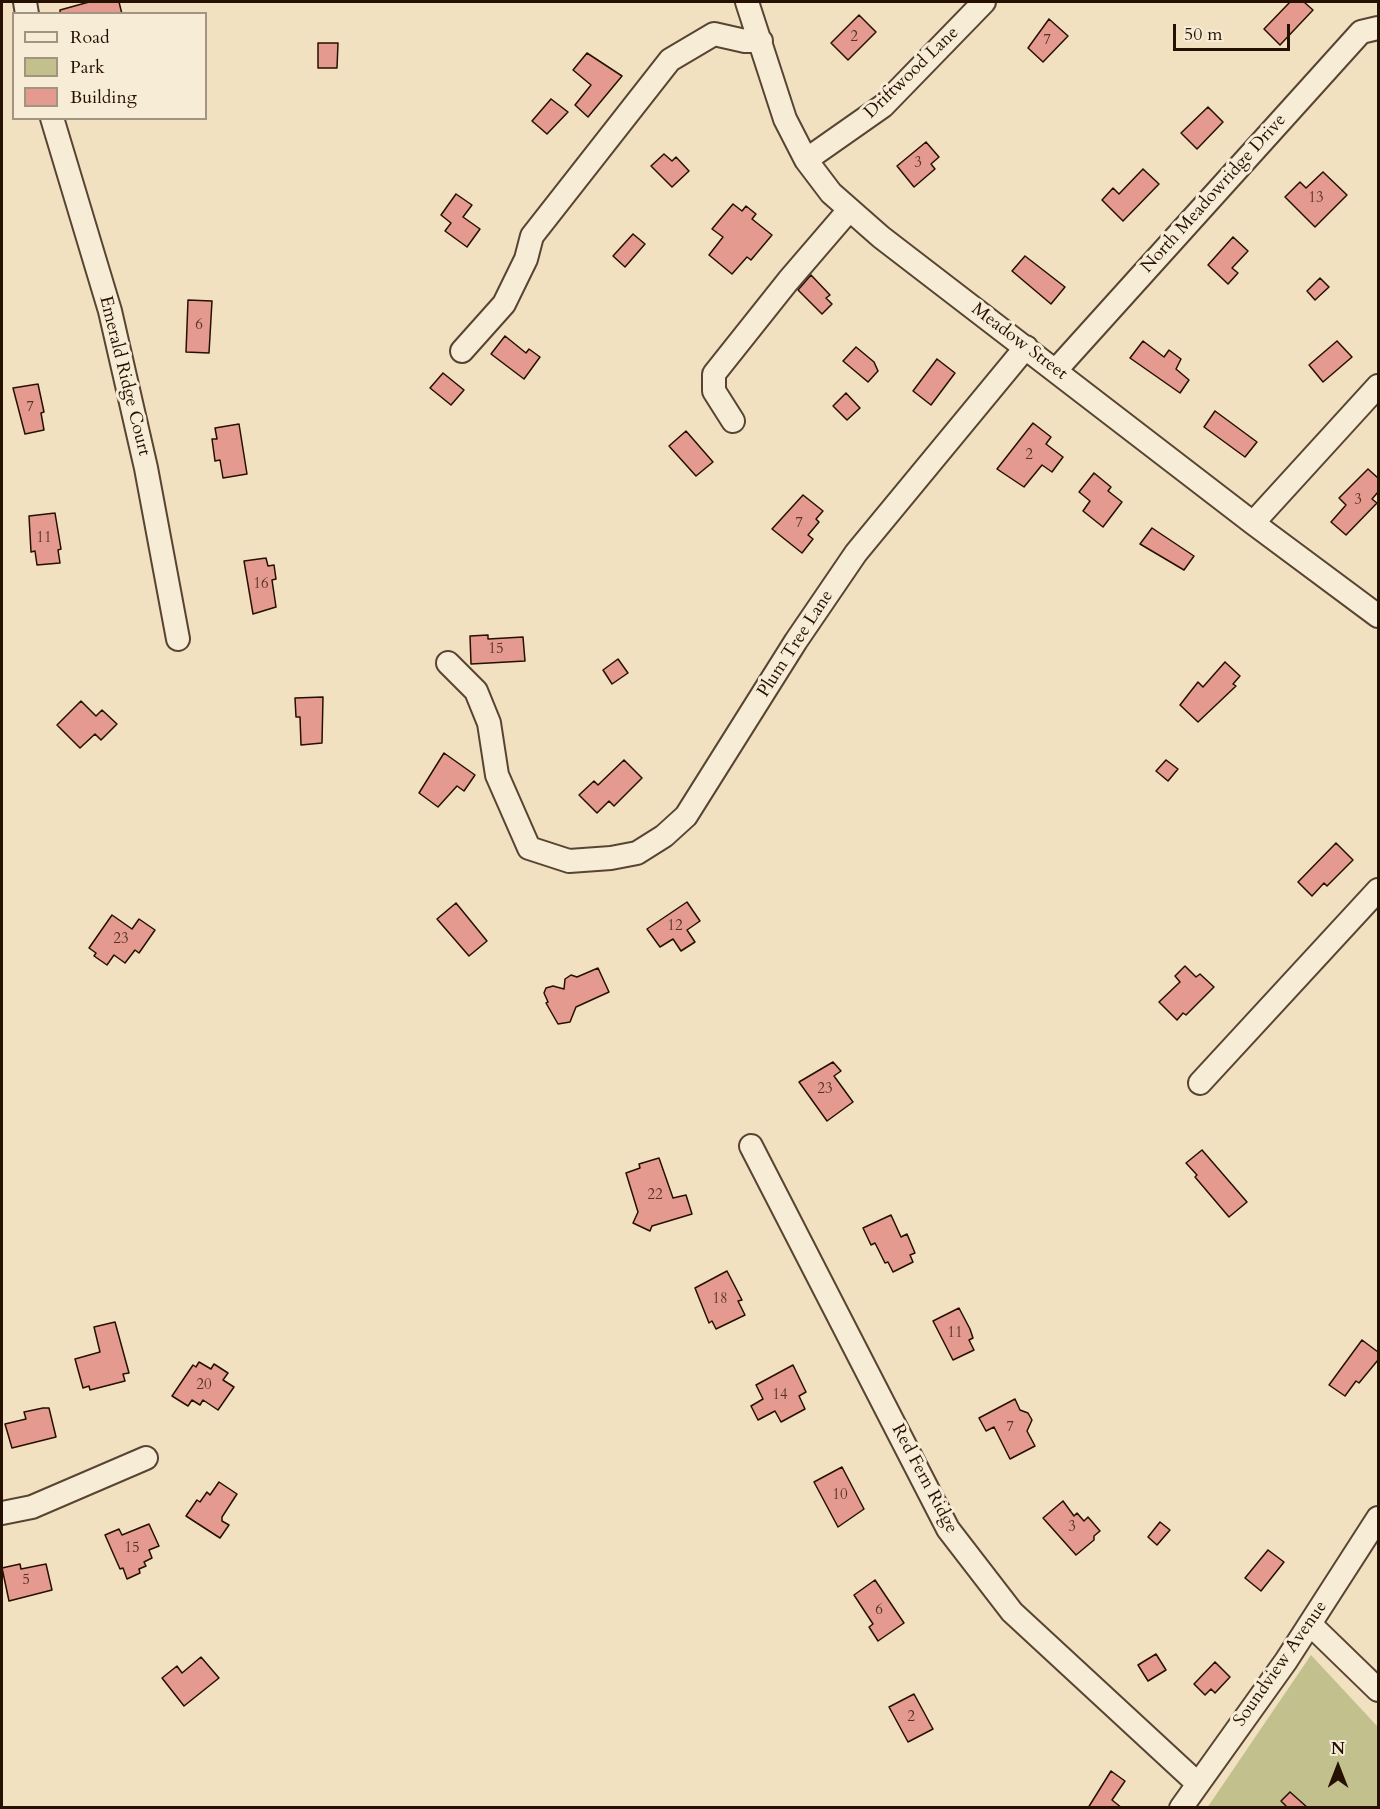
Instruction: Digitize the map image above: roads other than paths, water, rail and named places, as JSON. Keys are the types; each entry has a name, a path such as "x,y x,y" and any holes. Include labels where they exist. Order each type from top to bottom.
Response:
{"street":[{"name":"Meadow Street","path":"747,2 762,42 785,119 806,160 831,193 849,210 1253,523 1378,616"},
{"name":"Driftwood Lane","path":"806,160 883,106 984,2"},
{"name":"North Meadowridge Drive","path":"1056,370 1361,32 1378,28"},
{"path":"462,351 504,304 526,259 532,236 670,60 714,34 745,41 762,42"},
{"name":"Emerald Ridge Court","path":"53,120 110,311 146,468 178,639"},
{"path":"733,421 714,391 714,374 788,281 849,210"},
{"name":"Plum Tree Lane","path":"448,663 476,691 489,723 497,775 529,848 569,861 611,858 637,852 664,836 686,816 796,641 855,553 1026,347"},
{"path":"1253,523 1378,386"},
{"path":"1200,1083 1378,890"},
{"name":"Red Fern Ridge","path":"751,1146 948,1529 1012,1612 1197,1783"},
{"path":"2,1513 32,1507 146,1458"},
{"name":"Soundview Avenue","path":"1181,1808 1310,1624 1378,1518"},
{"path":"1310,1624 1378,1690"}]}
